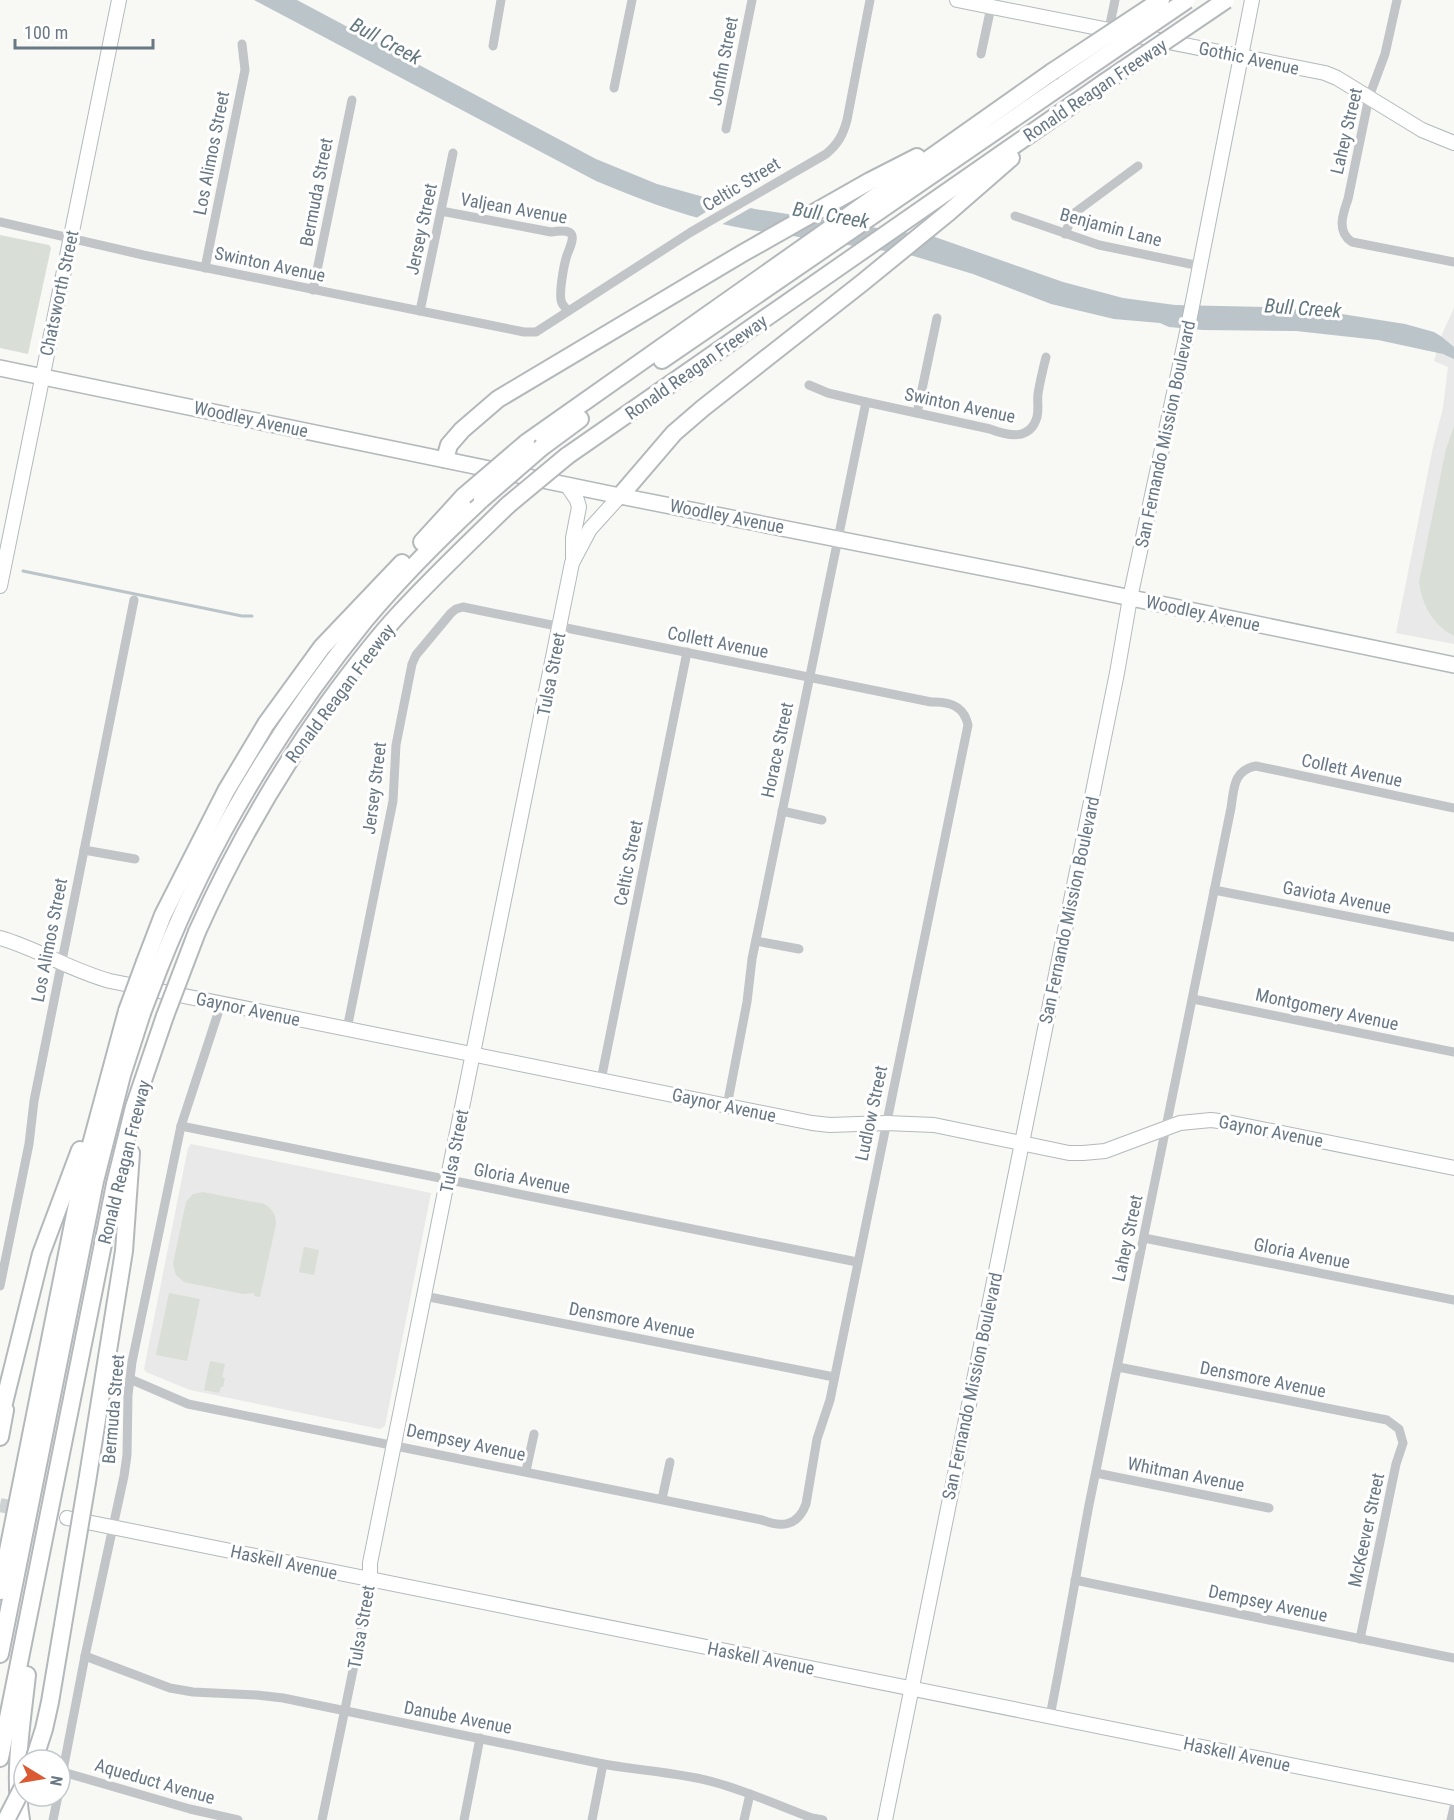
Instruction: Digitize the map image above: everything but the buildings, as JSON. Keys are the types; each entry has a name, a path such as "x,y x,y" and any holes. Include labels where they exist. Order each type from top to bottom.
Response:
{"highway":[{"name":"Ronald Reagan Freeway","path":"0,1591 83,1174 115,1057 153,964 163,915 226,791 266,724 322,647 464,496 785,268 888,188 1052,72 1161,0"},
{"path":"785,268 904,194 1187,0"},
{"name":"Ronald Reagan Freeway","path":"0,1758 115,1184 134,1107 165,1016 214,894 256,813 296,749 344,682 398,615 508,505 567,456 1226,0"},
{"path":"620,496 674,433 949,212 1068,108"},
{"path":"445,459 449,445 462,430 498,399 743,253 870,182 969,131"},
{"path":"153,964 172,937 227,822 256,772 327,669 374,610 434,545 534,445"},
{"path":"0,1654 95,1181 122,1075 134,1012"},
{"path":"0,1419 41,1254 115,1057"},
{"path":"38,1748 50,1702 124,1251 134,1107"},
{"path":"0,1437 10,1380"},
{"path":"21,1820 18,1806 18,1765 35,1588"}],"main road":[{"name":"Chatsworth Street","path":"0,586 120,0"},
{"name":"Gothic Avenue","path":"957,0 1325,73 1422,130 1454,143"},
{"name":"San Fernando Mission Boulevard","path":"885,1820 1252,0"},
{"name":"Woodley Avenue","path":"0,368 1454,665"},
{"path":"567,485 579,507 573,538 572,563"},
{"name":"Tulsa Street","path":"370,1579 370,1563 572,563 590,529 620,496"},
{"name":"Gaynor Avenue","path":"0,938 91,976 111,981 812,1123 934,1125 1069,1153 1115,1148 1166,1128 1196,1121 1227,1122 1454,1168"},
{"name":"Haskell Avenue","path":"67,1518 1454,1798"}],"street":[{"path":"493,46 501,0"},
{"path":"614,88 632,0"},
{"name":"Jonfin Street","path":"726,129 752,0"},
{"name":"Celtic Street","path":"536,332 704,225 826,154 842,138 870,0"},
{"path":"1109,29 1115,0"},
{"name":"Lahey Street","path":"1396,0 1385,54 1368,97 1348,199 1343,213 1344,235 1352,242 1364,245 1454,262"},
{"path":"981,54 991,7"},
{"name":"Los Alimos Street","path":"205,268 245,70 242,44"},
{"name":"Bermuda Street","path":"313,290 352,100"},
{"name":"Jersey Street","path":"420,311 453,153"},
{"path":"1065,234 1073,214 1138,166"},
{"name":"Valjean Avenue","path":"441,211 551,232 569,232 573,236 573,241 567,256 560,294 561,303 568,311"},
{"name":"Benjamin Lane","path":"1015,216 1099,245 1200,266"},
{"name":"Swinton Avenue","path":"0,222 205,268 524,332 536,332"},
{"path":"917,413 937,318"},
{"name":"Swinton Avenue","path":"809,385 828,393 1018,436 1033,427 1036,419 1037,397 1046,357"},
{"name":"Horace Street","path":"726,1106 747,1002 756,940 866,402"},
{"name":"Los Alimos Street","path":"0,1286 29,1144 34,1101 134,600"},
{"name":"Jersey Street","path":"347,1029 393,801 396,745 412,664 416,655 451,612 464,607"},
{"name":"Collett Avenue","path":"464,607 931,702 942,701 951,703 963,711"},
{"name":"Celtic Street","path":"601,1080 687,652"},
{"name":"Ludlow Street","path":"796,1520 803,1513 806,1504 818,1439 830,1400 968,725 963,711"},
{"name":"Collett Avenue","path":"1244,770 1250,767 1261,767 1454,808"},
{"name":"Lahey Street","path":"1050,1716 1096,1473 1235,781 1244,770"},
{"path":"782,811 822,820"},
{"path":"84,849 135,859"},
{"name":"Gaviota Avenue","path":"1214,890 1454,938"},
{"path":"756,940 799,949"},
{"name":"Montgomery Avenue","path":"1192,999 1454,1052"},
{"name":"Bermuda Street","path":"68,1748 128,1455 128,1395 132,1362 181,1126 221,1004"},
{"name":"Gloria Avenue","path":"181,1126 857,1262"},
{"name":"Gloria Avenue","path":"1144,1238 1454,1300"},
{"name":"Densmore Avenue","path":"424,1296 834,1377"},
{"name":"Densmore Avenue","path":"1118,1367 1387,1420 1393,1422 1399,1429"},
{"name":"Dempsey Avenue","path":"130,1379 188,1404 662,1499 774,1524 784,1525 796,1520"},
{"name":"McKeever Street","path":"1360,1639 1396,1464 1403,1443 1399,1429"},
{"path":"526,1472 534,1434"},
{"path":"662,1499 670,1462"},
{"name":"Whitman Avenue","path":"1096,1473 1269,1508"},
{"name":"Tulsa Street","path":"322,1820 370,1579"},
{"name":"Dempsey Avenue","path":"1075,1580 1454,1658"},
{"name":"Danube Avenue","path":"85,1656 170,1688 193,1692 266,1696 603,1764 716,1783 822,1820"},
{"path":"464,1820 480,1738"},
{"path":"592,1820 603,1764"},
{"name":"Aqueduct Avenue","path":"72,1775 190,1809 238,1820"},
{"path":"744,1820 750,1794"},
{"path":"1451,1820 1454,1807"}],"shaded area":[{"path":"254,0 297,0 596,159 657,184 755,209 935,237 1063,282 1123,298 1175,305 1265,307 1329,312 1405,324 1434,332 1442,337 1454,347 1454,359 1443,354 1378,340 1296,331 1203,330 1114,319 1051,304 973,274 910,255 750,230 690,215 596,181"},
{"path":"0,235 49,245 51,248 28,354 0,348"},
{"path":"1454,308 1454,644 1396,633 1433,447 1443,408 1448,367 1434,361 1443,332"},
{"path":"1454,426 1454,636 1440,626 1430,614 1419,582 1446,449"},
{"path":"191,1144 431,1193 385,1426 380,1429 190,1390 146,1372 144,1369 188,1148"},
{"path":"203,1192 264,1204 273,1212 276,1224 260,1297 254,1296 254,1293 243,1294 184,1282 176,1275 173,1264 186,1202 193,1194"},
{"path":"304,1247 319,1250 314,1275 299,1272"},
{"path":"169,1293 200,1299 187,1361 156,1355"},
{"path":"210,1361 225,1364 222,1377 225,1378 219,1393 204,1390"}],"pier":[{"path":"725,200 754,206 719,226 693,220"}],"waterway":[{"path":"23,571 242,616 252,616"}],"tunnel":[{"path":"0,1505 67,1518"}],"water label":[{"name":"Bull Creek","path":"386,41"},
{"name":"Bull Creek","path":"831,215"},
{"name":"Bull Creek","path":"1303,308"}]}
